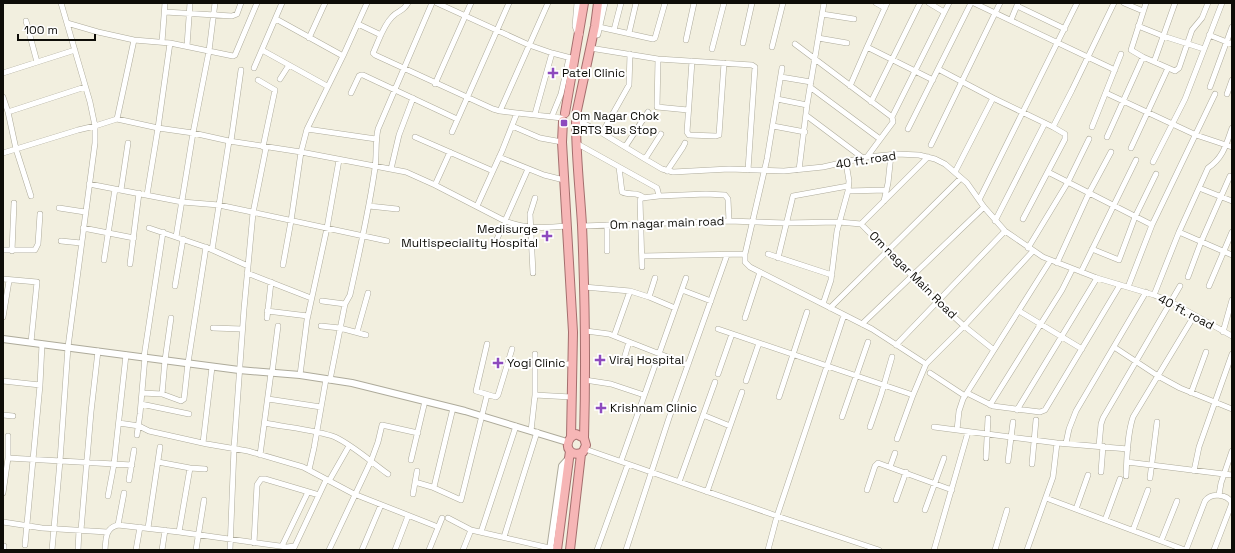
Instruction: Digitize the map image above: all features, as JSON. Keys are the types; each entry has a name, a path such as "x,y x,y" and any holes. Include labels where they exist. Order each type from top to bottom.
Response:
{"highway":[{"path":"554,549 569,455 567,447 569,439 573,332 562,142 563,117 572,59 579,34 584,3"},
{"path":"570,550 583,451 586,441 584,438 586,331 576,119 598,3"},
{"path":"563,117 572,112 576,119"},
{"path":"563,117 566,125 569,126 574,124 576,119"},
{"path":"569,439 576,434 584,438"},
{"path":"569,455 577,454 583,451"}],"main road":[{"path":"578,3 576,21 579,34"},
{"path":"591,44 599,27 604,3"}],"street":[{"path":"52,550 68,347 95,143 95,126 61,3"},
{"path":"162,42 165,3"},
{"path":"187,46 190,3"},
{"path":"176,237 193,133 209,52 215,3"},
{"path":"165,12 235,16 241,3"},
{"path":"67,23 134,40 170,43 234,56 257,3"},
{"path":"254,68 282,3"},
{"path":"309,38 325,3"},
{"path":"283,265 292,221 301,152 307,128 343,56 367,3"},
{"path":"408,3 404,9 390,18 381,35 374,53 375,55 435,84 500,111 563,117"},
{"path":"309,470 321,407 345,304 350,296 363,236 376,166 376,139 382,118 432,3"},
{"path":"437,3 529,45 572,59 561,94 552,116"},
{"path":"435,84 471,3"},
{"path":"452,132 509,3"},
{"path":"500,111 548,3"},
{"path":"614,30 621,3"},
{"path":"629,33 636,3"},
{"path":"599,27 653,39 655,38 665,3"},
{"path":"686,40 694,3"},
{"path":"712,49 724,3"},
{"path":"743,43 752,3"},
{"path":"772,47 783,3"},
{"path":"799,170 810,84 824,3"},
{"path":"850,86 886,5 876,3"},
{"path":"871,102 920,3"},
{"path":"929,3 944,12"},
{"path":"807,116 865,158 893,122 892,117 949,3"},
{"path":"908,129 971,3"},
{"path":"974,3 1115,70"},
{"path":"931,145 1000,3"},
{"path":"979,200 1065,29 1076,3"},
{"path":"1053,126 1114,3"},
{"path":"1124,3 1143,11"},
{"path":"1146,3 1131,50 1175,71 1178,70 1192,30 1202,18 1208,3"},
{"path":"1154,62 1175,3"},
{"path":"1153,162 1185,99 1222,3"},
{"path":"1011,20 1018,4 1065,29"},
{"path":"822,14 854,19"},
{"path":"276,19 343,56"},
{"path":"26,21 37,62"},
{"path":"358,24 381,35"},
{"path":"1138,26 1163,36 1204,49"},
{"path":"1210,88 1229,43 1232,27"},
{"path":"1209,35 1229,43"},
{"path":"818,38 847,43"},
{"path":"117,119 134,40"},
{"path":"147,194 170,43"},
{"path":"591,44 630,54 658,58 752,65 755,67 748,170"},
{"path":"795,44 892,117"},
{"path":"867,47 933,80"},
{"path":"3,73 75,50"},
{"path":"262,50 327,86"},
{"path":"535,114 552,53"},
{"path":"602,133 629,85 630,54"},
{"path":"1092,127 1121,54"},
{"path":"1107,137 1144,57"},
{"path":"658,58 656,107 688,110"},
{"path":"692,61 687,134 716,136 719,135 724,63"},
{"path":"280,79 289,65"},
{"path":"782,68 773,126 745,254 745,262 747,265 760,272 862,324 926,364"},
{"path":"1131,148 1168,68"},
{"path":"938,69 993,98 1053,126 1066,136 1023,219"},
{"path":"212,250 241,70"},
{"path":"351,93 360,74 458,119"},
{"path":"781,77 810,84 880,139"},
{"path":"230,550 234,448 247,273 253,213 275,90 258,80"},
{"path":"1227,94 1232,80"},
{"path":"6,113 85,87"},
{"path":"1106,93 1196,135 1232,147"},
{"path":"1128,288 1152,225 1215,94"},
{"path":"3,97 16,149 31,196"},
{"path":"391,169 398,135 413,98"},
{"path":"955,172 993,98"},
{"path":"777,99 807,105"},
{"path":"625,147 648,112"},
{"path":"477,206 500,157 517,113"},
{"path":"3,153 117,119 265,148 301,152 391,169 410,174 435,185 505,221 530,227 567,226"},
{"name":"40 ft. road","path":"576,119 667,171 683,173 718,170 799,170 865,158 891,155 912,154 928,157 940,161 955,172 1005,231 1050,261 1072,270 1128,288 1146,292 1171,302 1232,336"},
{"path":"995,221 1045,123"},
{"path":"512,126 540,138 562,142"},
{"path":"773,126 805,132"},
{"path":"307,128 376,139"},
{"path":"1154,295 1179,232 1208,168 1217,162 1226,146 1232,128"},
{"path":"645,159 661,134"},
{"path":"415,137 493,171"},
{"path":"897,439 926,364 964,326 1030,249 1068,182 1089,139"},
{"path":"104,260 108,233 128,143"},
{"path":"576,143 657,188 659,196"},
{"path":"667,171 685,143"},
{"path":"435,185 450,152"},
{"path":"1057,263 1089,194 1111,152"},
{"path":"883,202 891,155"},
{"path":"500,157 544,175 564,180"},
{"path":"861,224 928,157"},
{"path":"300,375 311,298 327,228 339,160"},
{"path":"1081,272 1136,160"},
{"path":"823,304 832,274 839,222 848,189 846,162"},
{"path":"619,167 622,192 624,194 638,193 644,198"},
{"path":"497,239 528,169"},
{"path":"1048,172 1152,225"},
{"path":"1092,249 1119,260 1135,217 1156,174"},
{"path":"1188,277 1201,242 1230,176"},
{"path":"830,308 961,178"},
{"path":"89,184 147,194 182,202 219,206 387,241"},
{"path":"1199,188 1232,201"},
{"path":"778,258 792,197 794,195 848,189 886,190"},
{"path":"130,264 139,193"},
{"path":"642,267 640,200 659,196 706,194 725,195 728,199 729,221"},
{"path":"533,273 530,214 535,198"},
{"path":"12,251 14,203"},
{"path":"369,206 398,209"},
{"path":"862,324 984,207"},
{"path":"59,208 86,212"},
{"path":"3,250 32,251 37,248 40,214"},
{"name":"Om nagar main road","path":"582,226 729,221 752,222"},
{"name":"Om nagar Main Road","path":"752,222 786,224 839,222 861,224 938,302 964,326 994,350"},
{"path":"607,225 607,250"},
{"path":"83,228 134,238"},
{"path":"149,228 206,247 248,266"},
{"path":"896,345 1005,231"},
{"path":"137,435 142,393 144,357 163,232"},
{"path":"1179,232 1232,255"},
{"path":"1209,286 1232,232"},
{"path":"176,286 183,239"},
{"path":"60,241 81,243"},
{"path":"142,393 162,394 183,401 206,247"},
{"path":"642,256 745,254"},
{"path":"768,254 832,274"},
{"path":"626,550 650,472 727,255"},
{"path":"957,430 959,411 966,394 1050,261"},
{"path":"990,405 1062,290 1072,270"},
{"path":"745,318 760,272"},
{"path":"247,273 311,298"},
{"path":"649,297 655,278"},
{"path":"621,462 686,278"},
{"path":"1017,410 1097,278"},
{"path":"3,279 37,282 31,342"},
{"path":"3,317 4,298 9,280"},
{"path":"267,318 271,282"},
{"path":"930,373 966,394 990,405 1017,410 1040,412 1045,410 1120,285"},
{"path":"1101,472 1102,422 1180,286"},
{"path":"584,287 630,291 675,308"},
{"path":"682,290 711,301"},
{"path":"614,336 630,291"},
{"path":"1066,443 1069,429 1076,411 1146,292"},
{"path":"357,332 368,293"},
{"path":"1223,332 1232,300"},
{"path":"322,301 345,304"},
{"path":"267,311 308,316"},
{"path":"1019,311 1082,349"},
{"path":"779,397 807,312"},
{"path":"768,550 777,516 844,315"},
{"path":"1126,476 1133,417 1194,316"},
{"path":"162,394 171,318"},
{"path":"260,455 278,326"},
{"path":"321,326 340,328 366,335"},
{"path":"213,328 242,329"},
{"path":"718,329 913,395"},
{"path":"586,331 614,336 688,365"},
{"path":"718,374 732,334"},
{"path":"3,339 239,370 300,375 352,383 453,408 534,432 569,439"},
{"path":"623,362 629,342"},
{"path":"842,417 868,342"},
{"path":"746,381 759,343"},
{"path":"25,545 40,385 42,344"},
{"path":"487,344 476,389 478,393 496,397 498,397 512,349"},
{"path":"1114,347 1158,376 1191,393 1232,409"},
{"path":"78,550 98,351"},
{"path":"1191,393 1206,352"},
{"path":"504,537 534,432 535,354"},
{"path":"1194,470 1197,455 1214,402 1232,354"},
{"path":"108,496 114,464 126,355"},
{"path":"870,427 892,357"},
{"path":"535,364 572,364"},
{"path":"203,443 212,366"},
{"path":"585,380 611,384 644,395"},
{"path":"3,381 40,385"},
{"path":"679,482 715,382"},
{"path":"707,492 742,392"},
{"path":"415,482 434,487 461,500 487,395"},
{"path":"534,395 571,397"},
{"path":"268,399 321,407"},
{"path":"412,460 425,401"},
{"path":"141,404 189,414"},
{"path":"434,487 453,408"},
{"path":"3,415 13,416"},
{"path":"703,415 730,426"},
{"path":"986,458 988,418"},
{"path":"1032,464 1036,420"},
{"path":"1008,461 1013,422"},
{"path":"1150,478 1157,422"},
{"path":"119,423 138,426 148,431 203,443 234,448 309,470 327,481 354,494 438,527"},
{"path":"265,423 317,432 334,437 388,474"},
{"path":"329,550 354,494 371,461 378,442 382,424 418,433"},
{"path":"481,532 516,426"},
{"path":"934,427 1057,443 1128,449"},
{"path":"934,550 968,432"},
{"path":"3,493 8,458 8,436"},
{"path":"1027,550 1046,498 1055,467 1057,443"},
{"path":"105,550 107,532 113,526 118,525 294,548 319,495 349,446"},
{"path":"148,528 160,448"},
{"path":"129,480 134,450"},
{"path":"583,451 628,464 879,550"},
{"path":"1219,496 1224,474 1232,451"},
{"path":"890,466 895,453"},
{"path":"8,458 132,465"},
{"path":"925,510 944,458"},
{"path":"158,462 190,468 205,469"},
{"path":"1127,462 1232,475"},
{"path":"867,490 875,466 878,463 890,466 952,490"},
{"path":"597,550 628,464"},
{"path":"179,532 190,468"},
{"path":"413,494 417,471"},
{"path":"896,500 906,472"},
{"path":"1076,509 1088,475"},
{"path":"254,543 257,486 261,479 265,478 319,495"},
{"path":"1105,520 1120,479"},
{"path":"1133,530 1148,490"},
{"path":"282,546 308,492"},
{"path":"118,525 124,493"},
{"path":"1046,498 1186,550 1205,501 1211,496 1228,498 1232,503 1214,550"},
{"path":"196,550 197,535 204,500"},
{"path":"1161,541 1177,501"},
{"path":"362,550 381,505"},
{"path":"994,550 1007,510"},
{"path":"395,550 408,516"},
{"path":"429,550 442,518"},
{"path":"448,518 471,530 554,549"},
{"path":"3,522 27,526 107,532"},
{"path":"136,550 140,527"},
{"path":"162,550 165,530"},
{"path":"463,550 471,530"}],"place":[{"name":"Patel Clinic","path":"553,73"},
{"name":"Om Nagar Chok BRTS Bus Stop","path":"564,123"},
{"name":"Medisurge Multispeciality Hospital","path":"547,236"},
{"name":"Viraj Hospital","path":"600,360"},
{"name":"Yogi Clinic","path":"498,363"},
{"name":"Krishnam Clinic","path":"601,408"}]}
